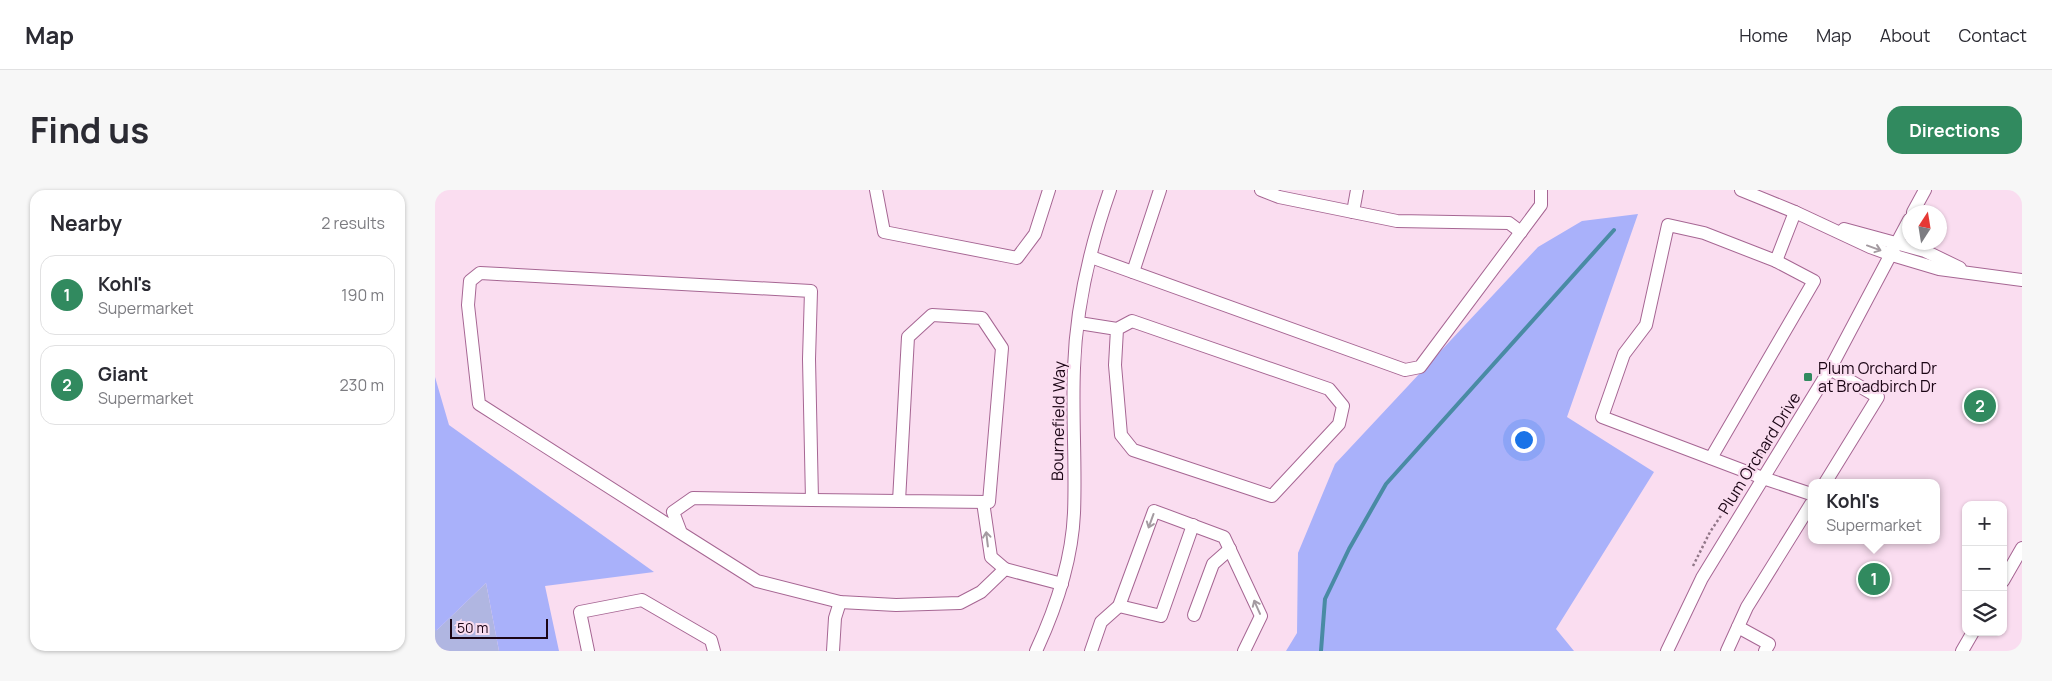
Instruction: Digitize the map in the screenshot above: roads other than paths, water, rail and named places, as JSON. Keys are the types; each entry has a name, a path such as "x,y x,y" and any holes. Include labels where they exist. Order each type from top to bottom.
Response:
{"street":[{"path":"876,190 884,232 1017,258 1035,234 1049,190"},
{"name":"Bournefield Way","path":"1036,651 1051,619 1062,584 1074,514 1074,368 1079,323 1097,228 1110,190"},
{"path":"1133,272 1160,190"},
{"path":"1261,190 1279,197 1397,221 1509,223 1521,232"},
{"path":"1353,212 1357,190"},
{"path":"1091,258 1405,370 1420,367 1541,205 1541,190"},
{"path":"1741,190 1795,212 1870,248 1925,251 1969,273 2022,280"},
{"path":"1917,205 1925,190"},
{"path":"1776,261 1795,212"},
{"path":"1711,458 1814,281 1776,261 1704,233 1668,225 1646,325 1625,354 1602,417 1763,478 1808,493"},
{"name":"Plum Orchard Drive","path":"1667,651 1701,578 1830,369 1902,234"},
{"path":"811,500 809,359 811,291 480,273 470,282 468,305 479,404 757,581 840,602 896,605 960,603 981,592 1005,569"},
{"path":"681,533 673,512 693,498 811,500 983,502 989,502 1002,348 982,318 932,315 908,337 899,501"},
{"path":"1079,323 1117,329 1132,321 1329,390 1343,406 1339,424 1272,496 1133,450 1121,435 1115,365 1117,329"},
{"path":"1828,479 1879,397 1830,369"},
{"path":"983,502 991,557 1005,569 1062,584"},
{"path":"1727,651 1747,606 1808,509"},
{"path":"1091,651 1101,622 1119,606 1154,511 1224,537 1261,616 1244,651"},
{"path":"1119,606 1161,616 1193,525"},
{"path":"2007,574 2022,548"},
{"path":"1194,615 1213,564 1230,549"},
{"path":"588,651 580,612 642,600 711,640 714,651"},
{"path":"833,651 835,618 840,602"},
{"path":"1738,626 1769,644 1765,651"},
{"path":"1962,651 1971,636"}],"waterway":[{"path":"1321,651 1325,599 1349,549 1386,484 1614,230"}],"place":[{"name":"Plum Orchard Dr at Broadbirch Dr","path":"1808,377"},
{"name":"Giant","path":"1980,406"},
{"name":"Kohl's","path":"1874,579"}]}
